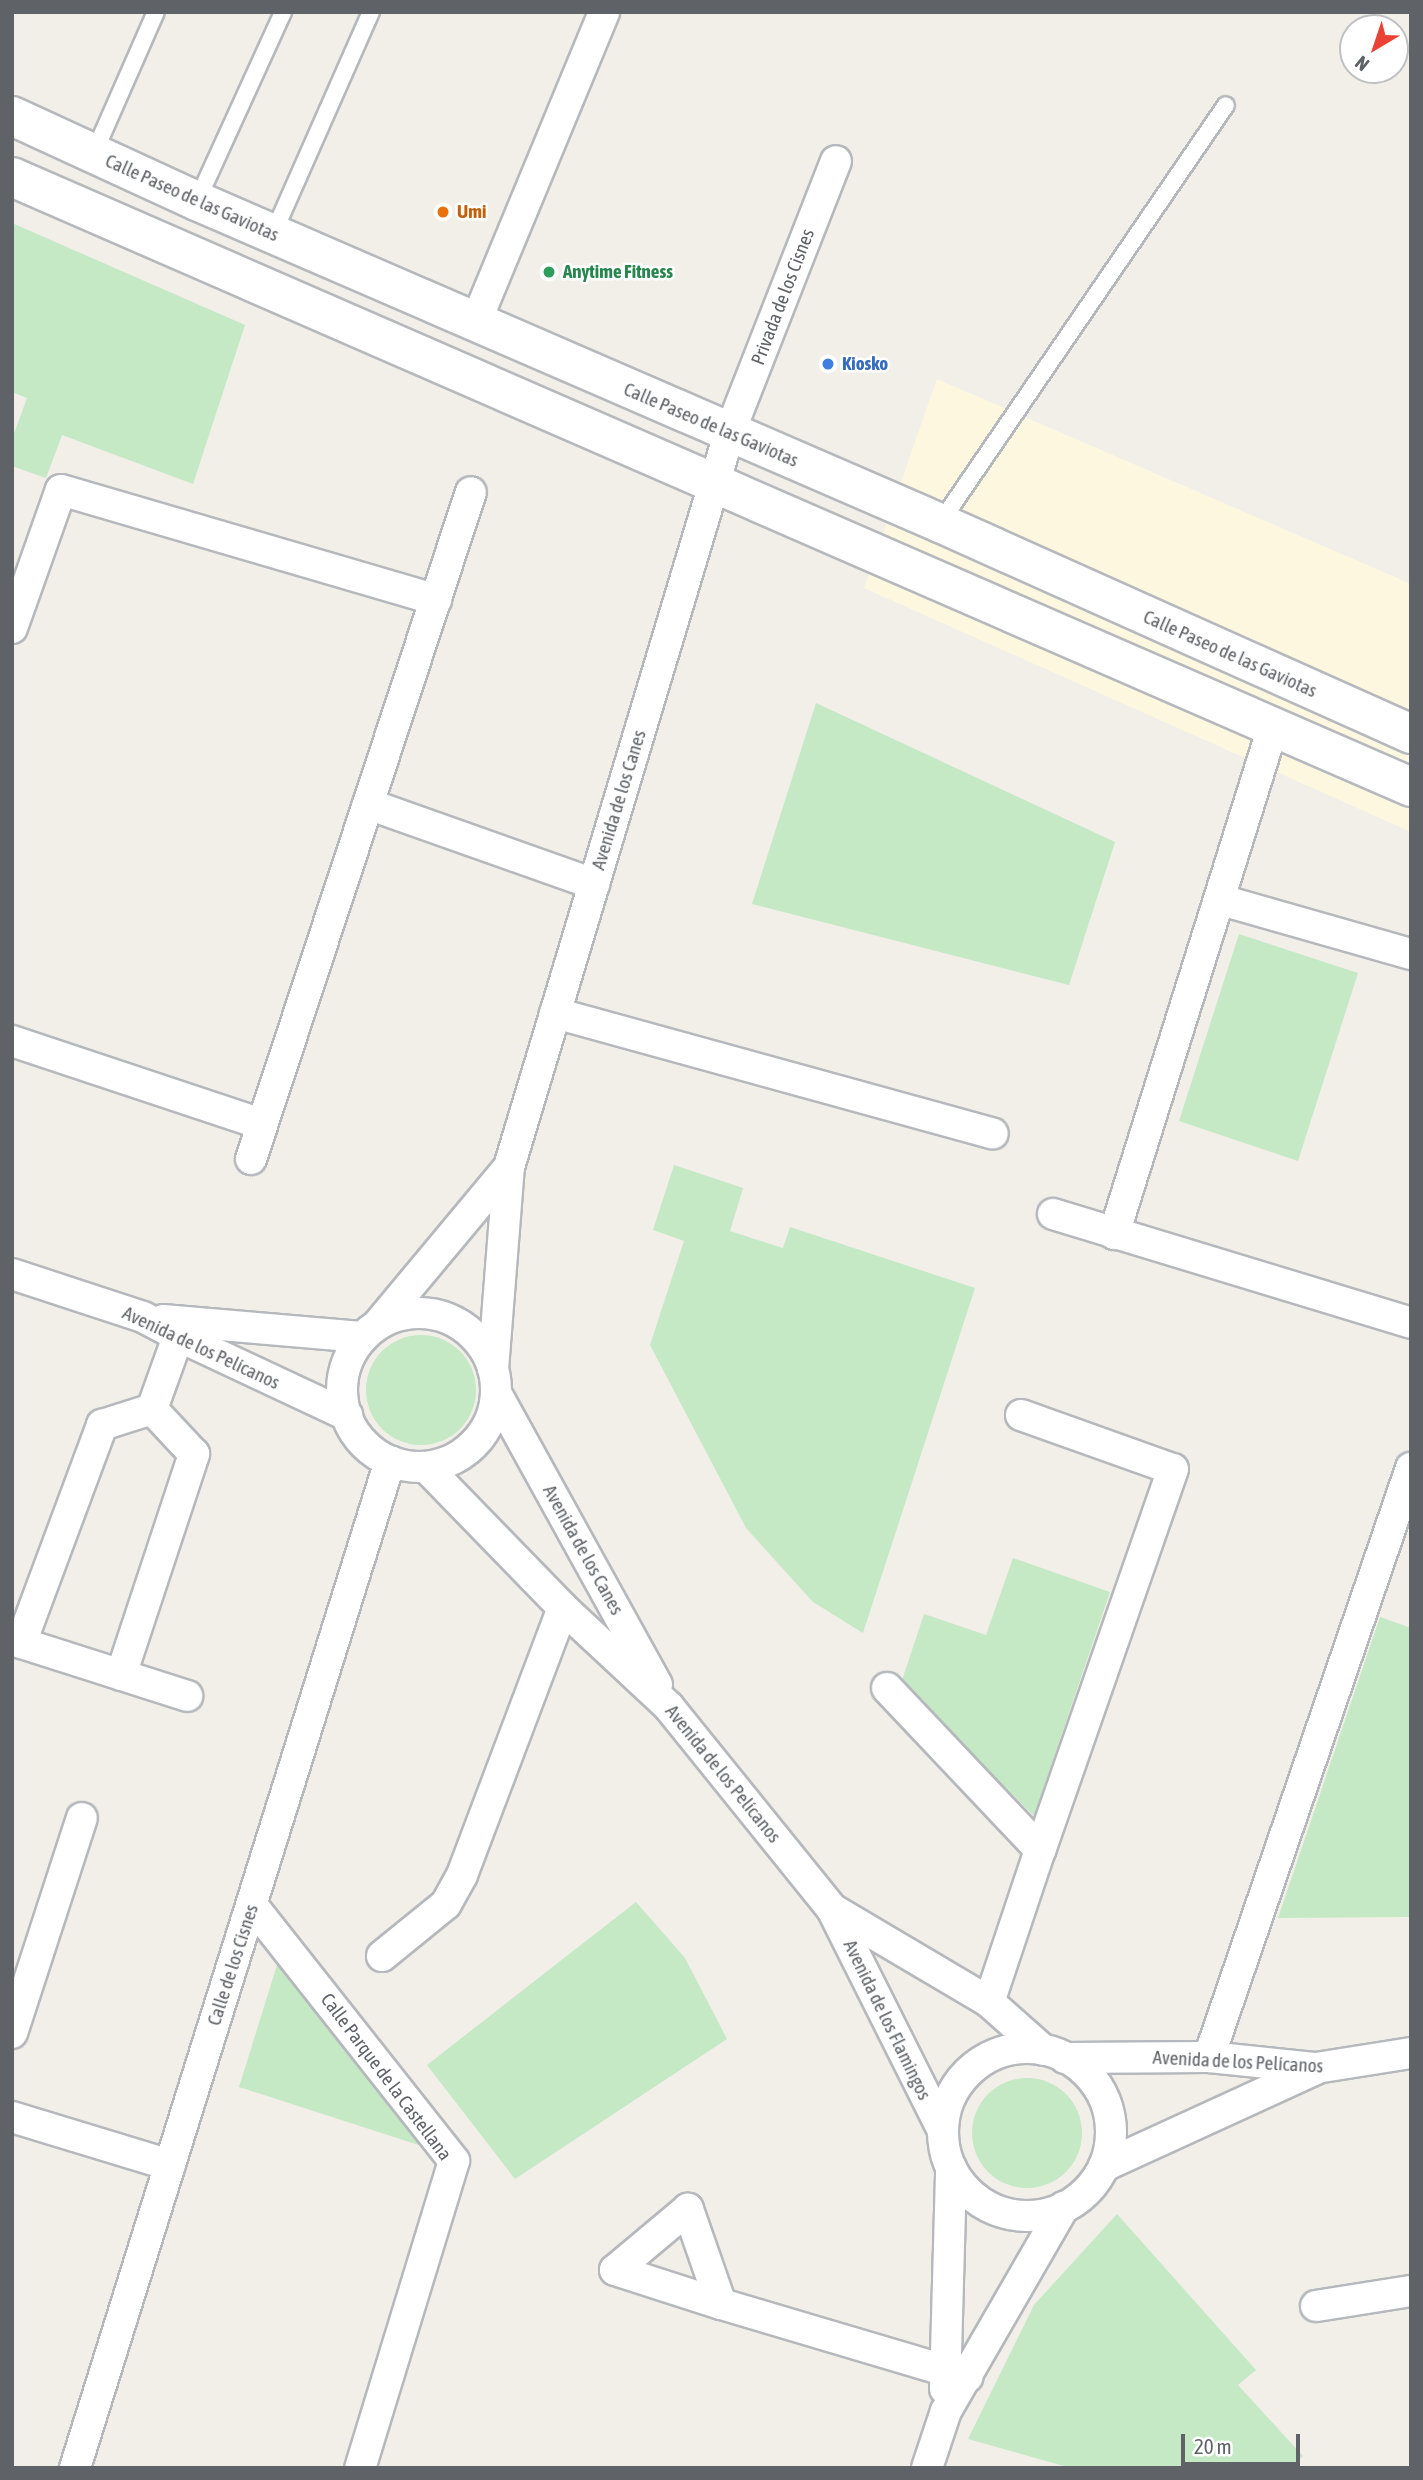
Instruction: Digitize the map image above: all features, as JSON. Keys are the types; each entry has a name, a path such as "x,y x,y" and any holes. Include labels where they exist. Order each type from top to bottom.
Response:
{"main road":[{"name":"Calle Paseo de las Gaviotas","path":"12,116 475,324 940,523 1411,734"},
{"path":"12,177 1411,787"}],"street":[{"path":"475,324 604,12"},
{"name":"Privada de los Cisnes","path":"729,433 836,161"},
{"name":"Avenida de los Canes","path":"669,1707 495,1381 509,1167 729,433"},
{"path":"12,628 61,490 436,600"},
{"path":"251,1159 471,492"},
{"path":"1114,1234 1221,900 1273,727"},
{"path":"368,804 594,884"},
{"path":"1221,900 1411,954"},
{"path":"555,1013 993,1134"},
{"path":"12,1041 262,1124"},
{"name":"Avenida de los Canes","path":"370,1330 509,1167"},
{"path":"1053,1214 1411,1324"},
{"name":"Avenida de los Pelícanos","path":"12,1274 180,1330 347,1415"},
{"path":"152,1409 180,1330 370,1330 401,1314 425,1313 448,1319 468,1330 476,1339 495,1381 486,1428 475,1443 444,1463 426,1467 390,1461 368,1446 347,1415 341,1388 344,1370 370,1330"},
{"path":"152,1409 102,1425 17,1641 187,1696"},
{"path":"121,1675 194,1454 152,1409"},
{"path":"989,2002 1173,1469 1021,1415"},
{"name":"Calle de los Cisnes","path":"75,2468 390,1461"},
{"name":"Avenida de los Pelícanos","path":"426,1467 563,1608 669,1707 832,1909 989,2002 1054,2054 1209,2057 1316,2068 1411,2053"},
{"path":"1209,2057 1411,1468"},
{"path":"382,1956 446,1904 462,1875 563,1608"},
{"path":"887,1688 1040,1850"},
{"path":"12,2033 82,1818"},
{"name":"Calle Parque de la Castellana","path":"252,1905 454,2161 360,2468"},
{"name":"Avenida de los Flamingos","path":"832,1909 943,2131"},
{"path":"1018,2049 1054,2054 1086,2072 1101,2092 1109,2116 1111,2141 1104,2165 1081,2197 1064,2207 1039,2215 1012,2215 988,2206 966,2190 951,2168 944,2150 946,2107 957,2085 973,2066 994,2054 1018,2049"},
{"path":"1104,2165 1316,2068"},
{"path":"12,2117 170,2165"},
{"path":"927,2468 956,2374 951,2168"},
{"path":"956,2374 1064,2207"},
{"path":"1316,2306 1411,2291"},
{"path":"721,2304 956,2374"}],"lane":[{"path":"94,153 156,12"},
{"path":"197,201 282,12"},
{"path":"273,234 371,12"},
{"path":"940,523 1226,105"}],"shaded area":[{"path":"937,379 1411,584 1411,832 864,588"}],"green space":[{"path":"12,223 245,325 193,484 62,435 46,478 12,466 12,439 27,398 12,392"},
{"path":"816,703 1115,842 1069,985 752,904"},
{"path":"1239,934 1358,973 1298,1161 1179,1121"},
{"path":"674,1165 743,1188 730,1231 783,1248 790,1227 975,1288 863,1633 813,1602 746,1528 650,1345 684,1241 653,1230"},
{"path":"421,1335 442,1339 460,1351 472,1369 476,1390 472,1411 460,1429 442,1441 421,1445 400,1441 382,1429 370,1411 366,1390 370,1369 382,1351 400,1339"},
{"path":"1013,1558 1110,1592 1034,1816 901,1683 924,1614 986,1635"},
{"path":"1380,1617 1411,1628 1411,1917 1278,1918"},
{"path":"636,1902 685,1958 727,2039 515,2179 427,2065"},
{"path":"278,1962 428,2148 239,2087"},
{"path":"1027,2078 1048,2082 1066,2094 1078,2112 1082,2133 1078,2154 1066,2172 1048,2184 1027,2188 1006,2184 988,2172 976,2154 972,2133 976,2112 988,2094 1006,2082"},
{"path":"1117,2214 1256,2370 1238,2385 1303,2456 1290,2468 1071,2468 968,2439 1034,2305"}],"place":[{"name":"Umi","path":"443,212"},
{"name":"Anytime Fitness","path":"549,272"},
{"name":"Kiosko","path":"828,364"}]}
